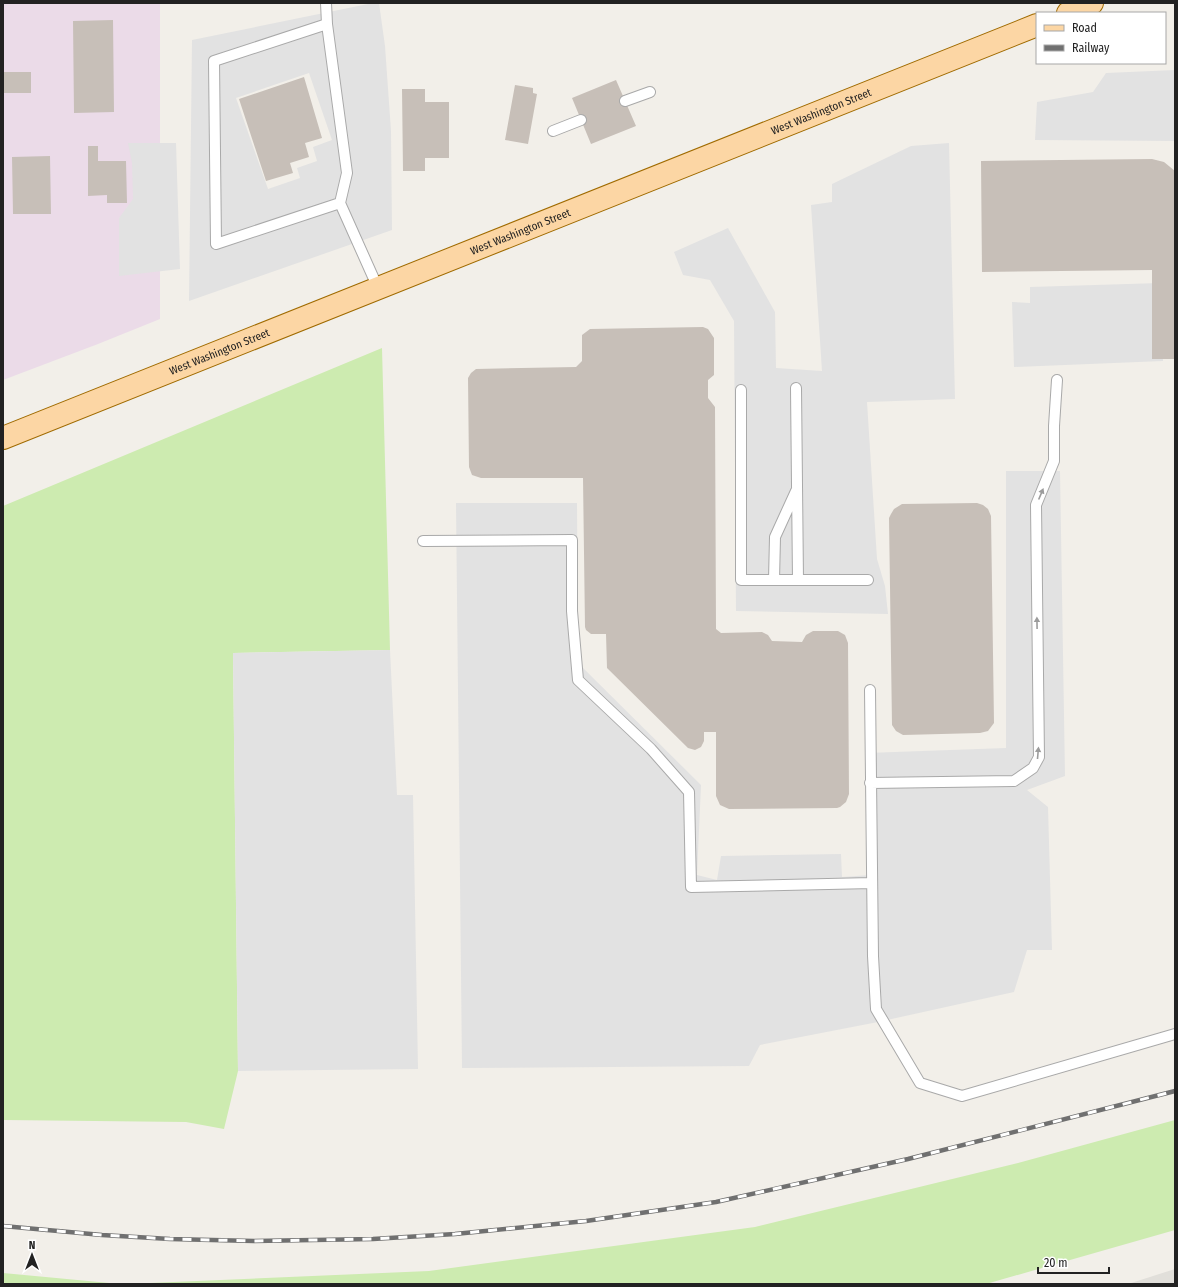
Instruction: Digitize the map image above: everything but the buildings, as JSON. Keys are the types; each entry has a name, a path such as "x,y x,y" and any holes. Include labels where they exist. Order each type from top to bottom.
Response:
{"main road":[{"path":"1070,12 1092,3"},
{"name":"West Washington Street","path":"3,438 1036,25"}],"lane":[{"path":"326,3 327,24 347,173 340,203 378,288"},
{"path":"327,24 214,61 216,244 340,203"},
{"path":"625,101 650,92"},
{"path":"553,131 581,120"},
{"path":"870,783 1014,780 1033,768 1039,757 1036,505 1054,462 1054,426 1057,380"},
{"path":"796,388 798,580"},
{"path":"741,390 741,580 868,580"},
{"path":"774,580 775,537 798,488"},
{"path":"423,541 572,540 572,610 578,680 651,749 689,792 691,887 872,883"},
{"path":"870,690 873,956 876,1009 920,1083 962,1096 1175,1034"}],"shaded area":[{"path":"3,3 160,3 160,319 3,380"},
{"path":"379,3 385,46 391,131 392,230 189,301 192,40","holes":["309,73 332,140 313,147 317,161 297,168 300,178 268,189 236,98"]},
{"path":"1175,70 1175,141 1035,140 1037,102 1093,92 1106,73"},
{"path":"128,143 176,143 180,269 119,276 119,218 133,199 132,163"},
{"path":"949,143 955,399 867,402 877,559 885,586 888,614 736,611 734,321 710,280 683,275 674,252 728,228 775,312 776,368 822,371 811,205 832,202 832,184 911,146"},
{"path":"1160,283 1163,361 1014,367 1012,302 1030,303 1030,287"},
{"path":"1006,471 1060,471 1065,776 1027,790 1048,807 1052,950 1027,950 1014,992 878,1022 760,1045 749,1066 462,1068 456,503 577,503 578,663 701,785 697,875 717,880 721,856 841,854 842,877 871,875 867,753 1006,748"},
{"path":"390,650 397,795 413,795 418,1069 238,1071 233,653"},
{"path":"1175,1269 1175,1284 1128,1284"}],"green space":[{"path":"382,348 390,650 233,653 238,1071 224,1129 186,1122 3,1120 3,506"},
{"path":"1175,1120 1175,1230 986,1284 126,1284 429,1271 755,1227 1018,1163"},
{"path":"3,1273 120,1284 3,1284"}],"railway":[{"path":"3,1226 102,1235 170,1239 254,1241 373,1239 455,1234 586,1221 716,1202 908,1159 1175,1091"}]}
